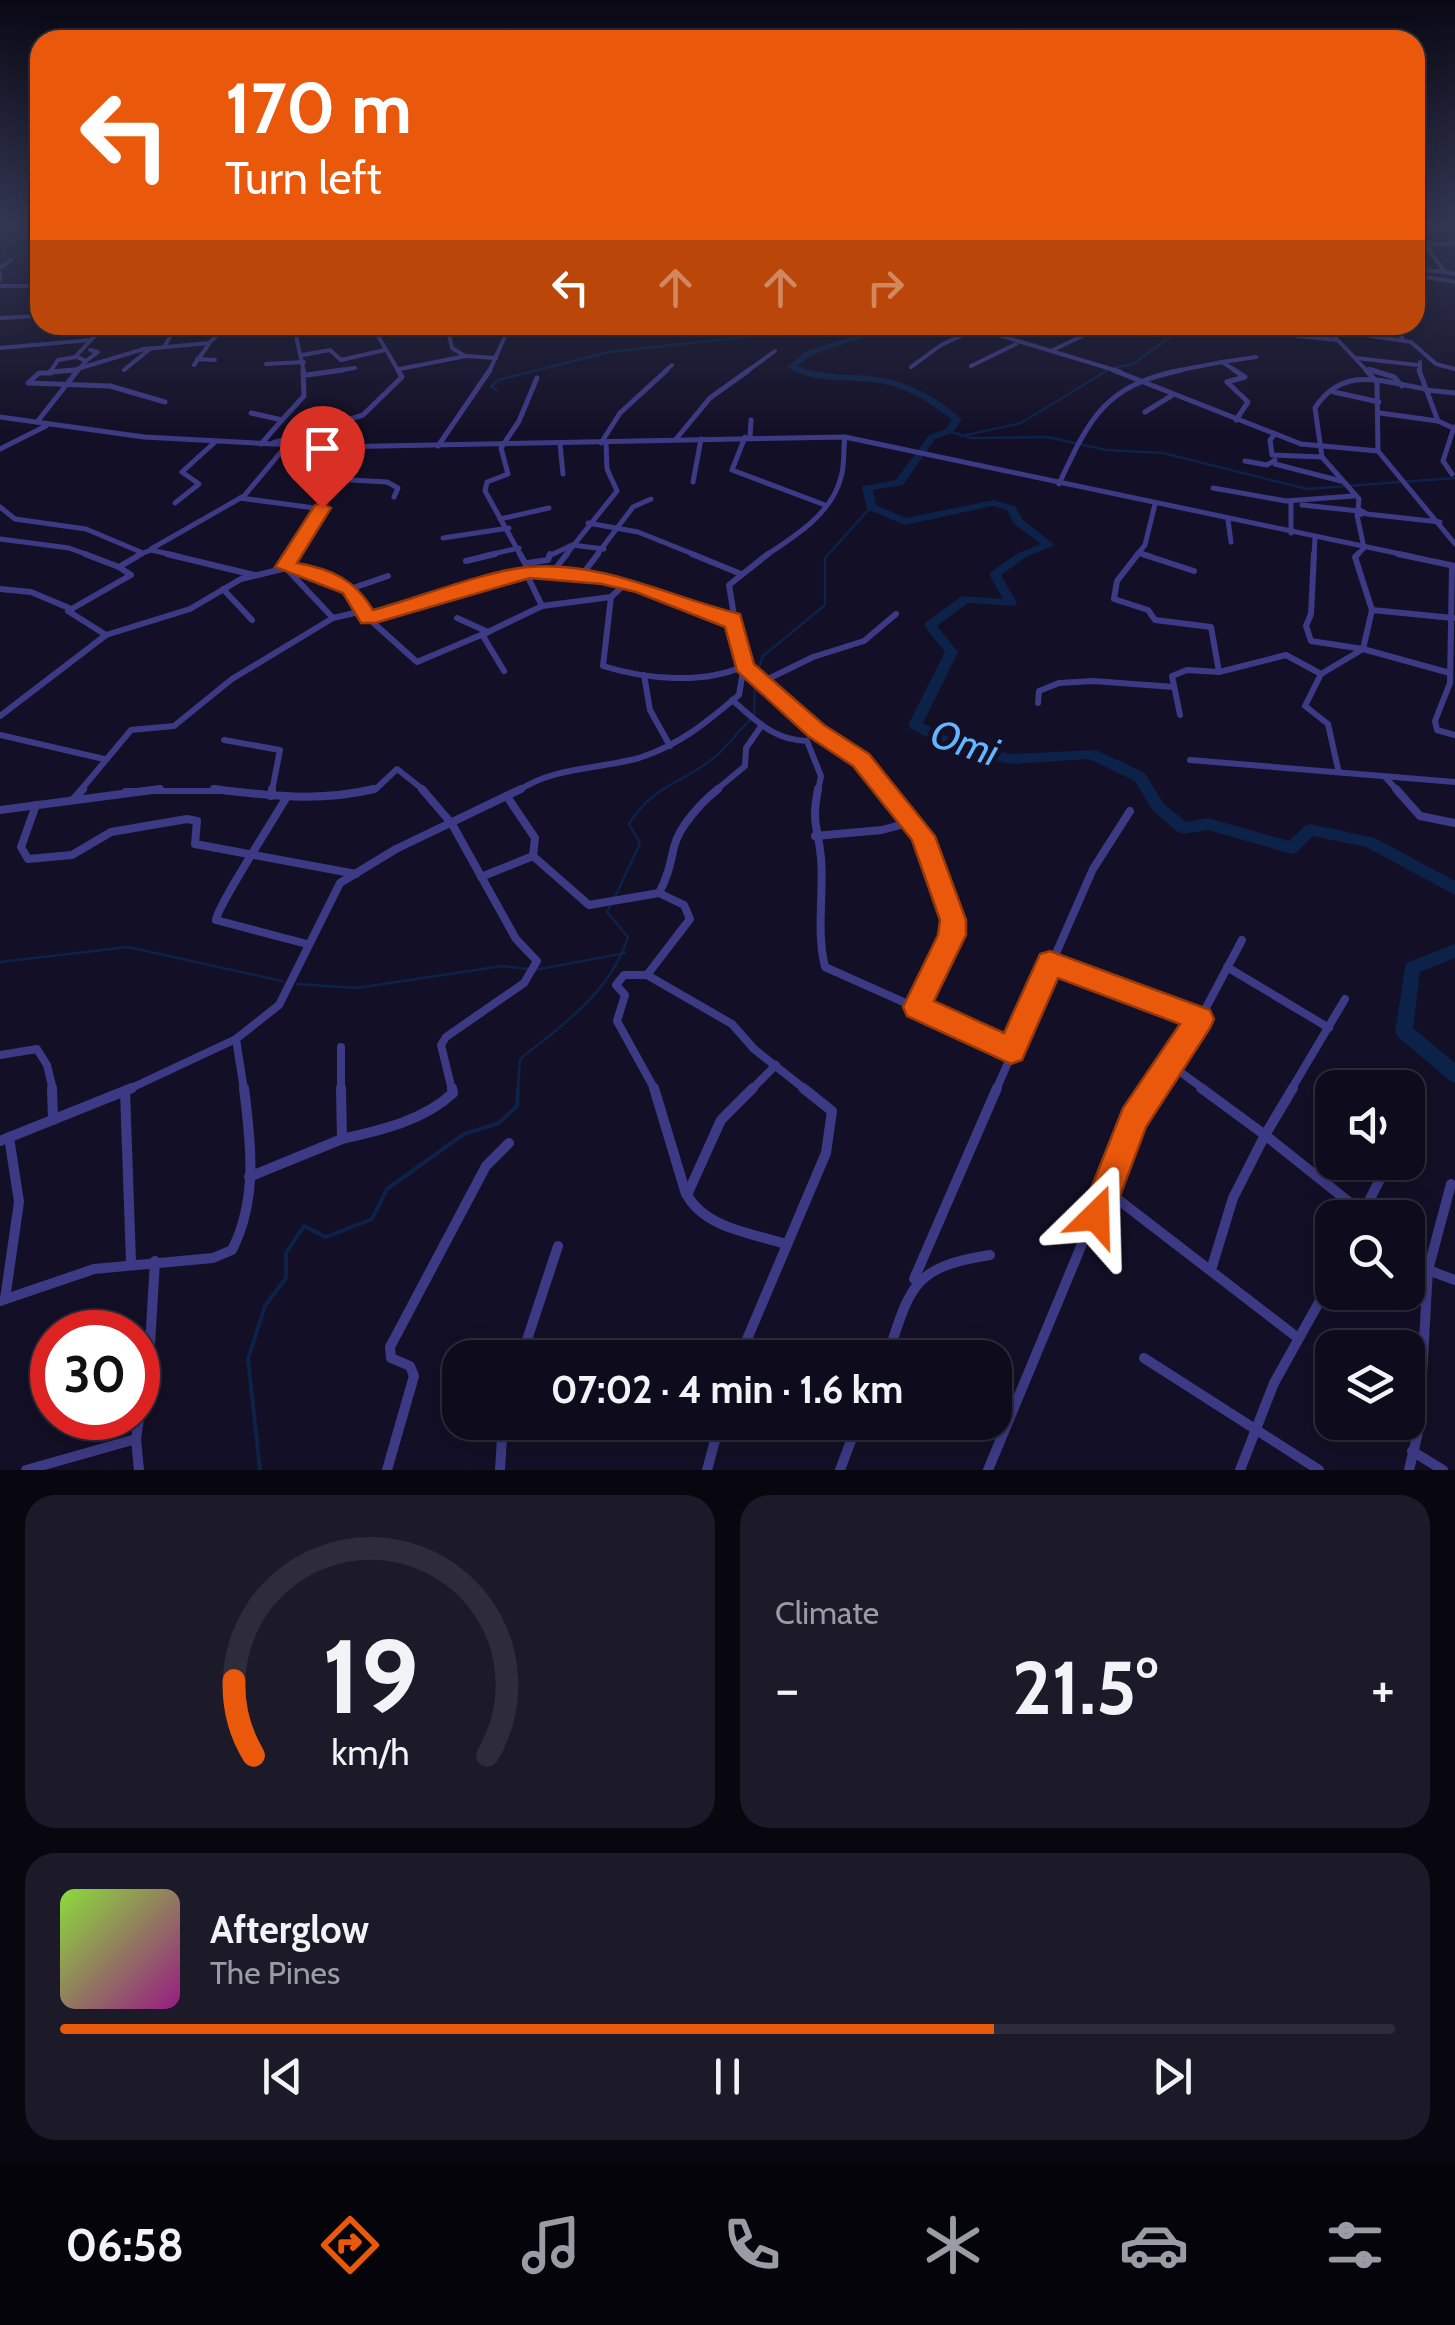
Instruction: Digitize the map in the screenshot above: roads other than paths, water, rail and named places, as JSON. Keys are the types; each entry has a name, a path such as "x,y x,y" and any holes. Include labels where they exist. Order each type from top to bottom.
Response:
{"street":[{"path":"0,318 30,316"},
{"path":"77,357 96,335"},
{"path":"215,360 195,362 216,335"},
{"path":"260,444 295,412 306,390 303,359 294,335"},
{"path":"272,444 299,430 364,414 386,388 402,377 377,335"},
{"path":"449,335 452,348 466,356"},
{"path":"438,446 466,402 484,384 505,335"},
{"path":"911,367 940,345 965,335"},
{"path":"993,335 1140,378 1172,396 1320,449 1378,451"},
{"path":"1050,352 1083,335"},
{"path":"1299,335 1337,340"},
{"path":"1334,335 1377,382 1380,413 1374,435 1378,451 1454,542"},
{"path":"1372,335 1406,340"},
{"path":"1398,335 1440,366 1455,369"},
{"path":"162,347 170,343 170,337"},
{"path":"0,348 92,340"},
{"path":"971,366 1017,343"},
{"path":"165,402 125,388 28,382 40,373 77,370 151,348 210,344"},
{"path":"124,370 151,348"},
{"path":"38,422 58,404 66,382 98,352 90,350"},
{"path":"266,364 303,359 330,350 341,360 385,350"},
{"path":"675,440 710,398 775,351"},
{"path":"52,353 86,361"},
{"path":"400,368 466,356 496,358"},
{"path":"51,373 52,366 62,358"},
{"path":"1060,484 1089,419 1140,378 1256,358"},
{"path":"1356,358 1419,363 1438,421"},
{"path":"1222,362 1244,377 1227,382 1248,402 1236,420"},
{"path":"551,574 617,491 607,469 603,443 620,413 672,365"},
{"path":"306,375 355,368"},
{"path":"1368,369 1394,377 1402,386"},
{"path":"1334,392 1353,377 1455,393"},
{"path":"537,378 501,448 508,474 486,482 484,491 509,528 542,606"},
{"path":"1363,513 1322,457 1314,412 1326,392 1379,402"},
{"path":"1145,412 1172,396"},
{"path":"251,413 282,420"},
{"path":"1380,413 1438,421 1453,427 1453,442 1443,461 1452,474"},
{"path":"0,416 47,425 216,441 348,447 845,438 1454,566 1450,672 1446,698 1435,721 1437,730 1455,734"},
{"path":"751,420 732,470 825,505"},
{"path":"285,567 322,508 348,447 345,421"},
{"path":"0,449 47,425"},
{"path":"1275,434 1270,440 1275,464"},
{"path":"2,1300 19,1202 4,1139 125,1092 236,1038 279,1004 340,883 396,849 508,798 549,774 600,767 691,736 745,685 729,585 791,540 825,505 840,483 845,438"},
{"path":"694,482 692,471 701,439"},
{"path":"175,502 200,484 182,472 216,441"},
{"path":"644,441 649,449"},
{"path":"560,444 562,474"},
{"path":"119,568 240,498 286,445"},
{"path":"1272,455 1322,457"},
{"path":"1244,461 1275,464 1342,481"},
{"path":"333,479 387,482 398,488 394,497"},
{"path":"1213,488 1331,511 1440,522"},
{"path":"1288,502 1354,496"},
{"path":"240,498 322,508"},
{"path":"580,577 605,549 632,507 651,499"},
{"path":"1288,502 1291,533"},
{"path":"1154,504 1139,552 1118,581 1114,599 1148,610 1155,620 1211,626 1219,672"},
{"path":"0,507 15,520 86,529 142,553"},
{"path":"500,518 549,508"},
{"path":"1363,513 1357,514 1364,548"},
{"path":"1228,520 1231,542"},
{"path":"588,523 617,526 673,544 741,574"},
{"path":"443,538 509,528"},
{"path":"1315,538 1312,614 1306,626 1310,640 1363,649 1450,672"},
{"path":"0,540 69,548 131,575 70,608"},
{"path":"527,564 548,560 550,554 572,545 605,549"},
{"path":"466,561 519,548"},
{"path":"1338,768 1328,724 1305,706 1321,674 1363,649 1372,610 1355,557 1364,548"},
{"path":"151,550 255,575"},
{"path":"1139,552 1194,571"},
{"path":"285,567 333,618"},
{"path":"0,716 106,635 190,609 223,589 285,567 314,572 350,589 368,618 417,662 542,606 611,597 624,585"},
{"path":"368,618 528,572 643,588 725,621 732,618"},
{"path":"350,589 388,576"},
{"path":"0,589 31,592 70,608"},
{"path":"223,589 252,620"},
{"path":"611,597 603,666 644,675 693,676 736,672 744,666"},
{"path":"70,608 68,611 106,635"},
{"path":"1372,610 1452,618"},
{"path":"73,800 130,730 174,726 232,679 333,618 363,611"},
{"path":"762,681 813,657 864,642 896,614"},
{"path":"456,618 488,632"},
{"path":"488,632 483,636 504,671"},
{"path":"1180,715 1172,676 1186,670 1219,672 1286,655 1321,674"},
{"path":"744,666 816,730 861,760 915,821 953,920 952,935 917,1007"},
{"path":"644,675 650,710 670,746"},
{"path":"1038,703 1040,692 1060,683 1174,687"},
{"path":"732,700 784,740 807,741 821,776 812,820 821,856 820,946 825,967 1011,1050"},
{"path":"660,893 673,867 674,846 684,828 706,799 745,766 746,748 762,725"},
{"path":"0,735 104,759"},
{"path":"224,740 280,750 271,796"},
{"path":"1190,760 1338,768 1455,782"},
{"path":"0,810 140,789 209,788 286,798 364,792 377,788 397,769 452,823 519,945 537,961 532,970 499,1004 446,1037 441,1046 453,1093 446,1102 249,1177"},
{"path":"1384,776 1420,816 1455,822"},
{"path":"286,798 241,878 218,908 216,920 308,944"},
{"path":"508,798 535,838 533,856"},
{"path":"36,805 21,847 28,859 72,855 87,839 127,827 187,820 197,821 195,844 252,853 315,870 362,872"},
{"path":"893,1340 914,1279 1050,962 1093,869 1130,811"},
{"path":"815,836 882,830 915,821"},
{"path":"533,856 596,907 660,893 684,905 690,919 648,975"},
{"path":"481,876 533,856"},
{"path":"988,1470 1134,1119 1200,1019 1242,940"},
{"path":"1050,962 1200,1019"},
{"path":"1227,968 1328,1028"},
{"path":"745,1340 776,1279 784,1244 826,1152 832,1111 732,1024 648,975 624,975 616,985 625,995 617,1021 639,1051 673,1133 690,1207 712,1222 784,1244"},
{"path":"1211,1270 1233,1198 1345,999"},
{"path":"2,1300 64,1277 131,1262 212,1258 232,1250 248,1213 249,1177 244,1088 236,1038"},
{"path":"341,1046 342,1140"},
{"path":"0,1055 37,1049 45,1058 51,1074 53,1120"},
{"path":"1168,1063 1344,1200"},
{"path":"686,1195 721,1120 776,1064"},
{"path":"125,1092 131,1262"},
{"path":"387,1470 414,1376 410,1366 391,1358 390,1347 486,1166 508,1143"},
{"path":"1409,1470 1419,1428 1428,1270 1451,1184"},
{"path":"1107,1191 1298,1338"},
{"path":"527,1340 558,1246"},
{"path":"914,1279 928,1267 990,1255"},
{"path":"152,1310 155,1260"},
{"path":"1425,1267 1455,1280"},
{"path":"1240,1470 1254,1426 1315,1308"},
{"path":"1144,1358 1319,1470"},
{"path":"26,1470 132,1440"},
{"path":"136,1440 139,1470"},
{"path":"500,1470 502,1440"},
{"path":"706,1470 715,1440"},
{"path":"840,1470 851,1440"},
{"path":"1412,1452 1443,1470"}],"waterway":[{"path":"497,390 491,387 498,380 609,352 765,335"},
{"name":"Omi","path":"866,335 809,353 791,367 826,377 901,386 957,420 949,431 932,437 899,483 867,488 871,507 905,522 993,503 1011,508 1018,522 1049,545 1022,555 995,574 1011,603 966,599 930,625 952,652 915,725 962,750 1013,759 1091,754 1140,777 1158,807 1183,828 1208,824 1292,848 1310,830 1370,842 1455,889"},
{"path":"1115,368 1135,363 1173,335"},
{"path":"963,436 1021,423 1108,370"},
{"path":"949,431 963,436"},
{"path":"963,436 1047,437 1106,450 1163,453 1307,489 1455,478"},
{"path":"615,897 640,843 629,824 648,800 715,757 754,717 755,678 763,656 825,605 825,558 871,507"},
{"path":"611,904 607,912 628,937 621,954"},
{"path":"0,962 128,947 282,981"},
{"name":"Omi","path":"1455,951 1412,968 1404,1031 1455,1074"},
{"path":"518,1090 520,1059 584,1006 610,975 621,954"},
{"path":"535,970 621,954"},
{"path":"297,984 357,988 502,966 528,969"},
{"path":"260,1470 248,1359 265,1306 286,1278 286,1253 304,1226 326,1237 372,1219 387,1189 464,1134 499,1123 517,1106 518,1088"}]}
